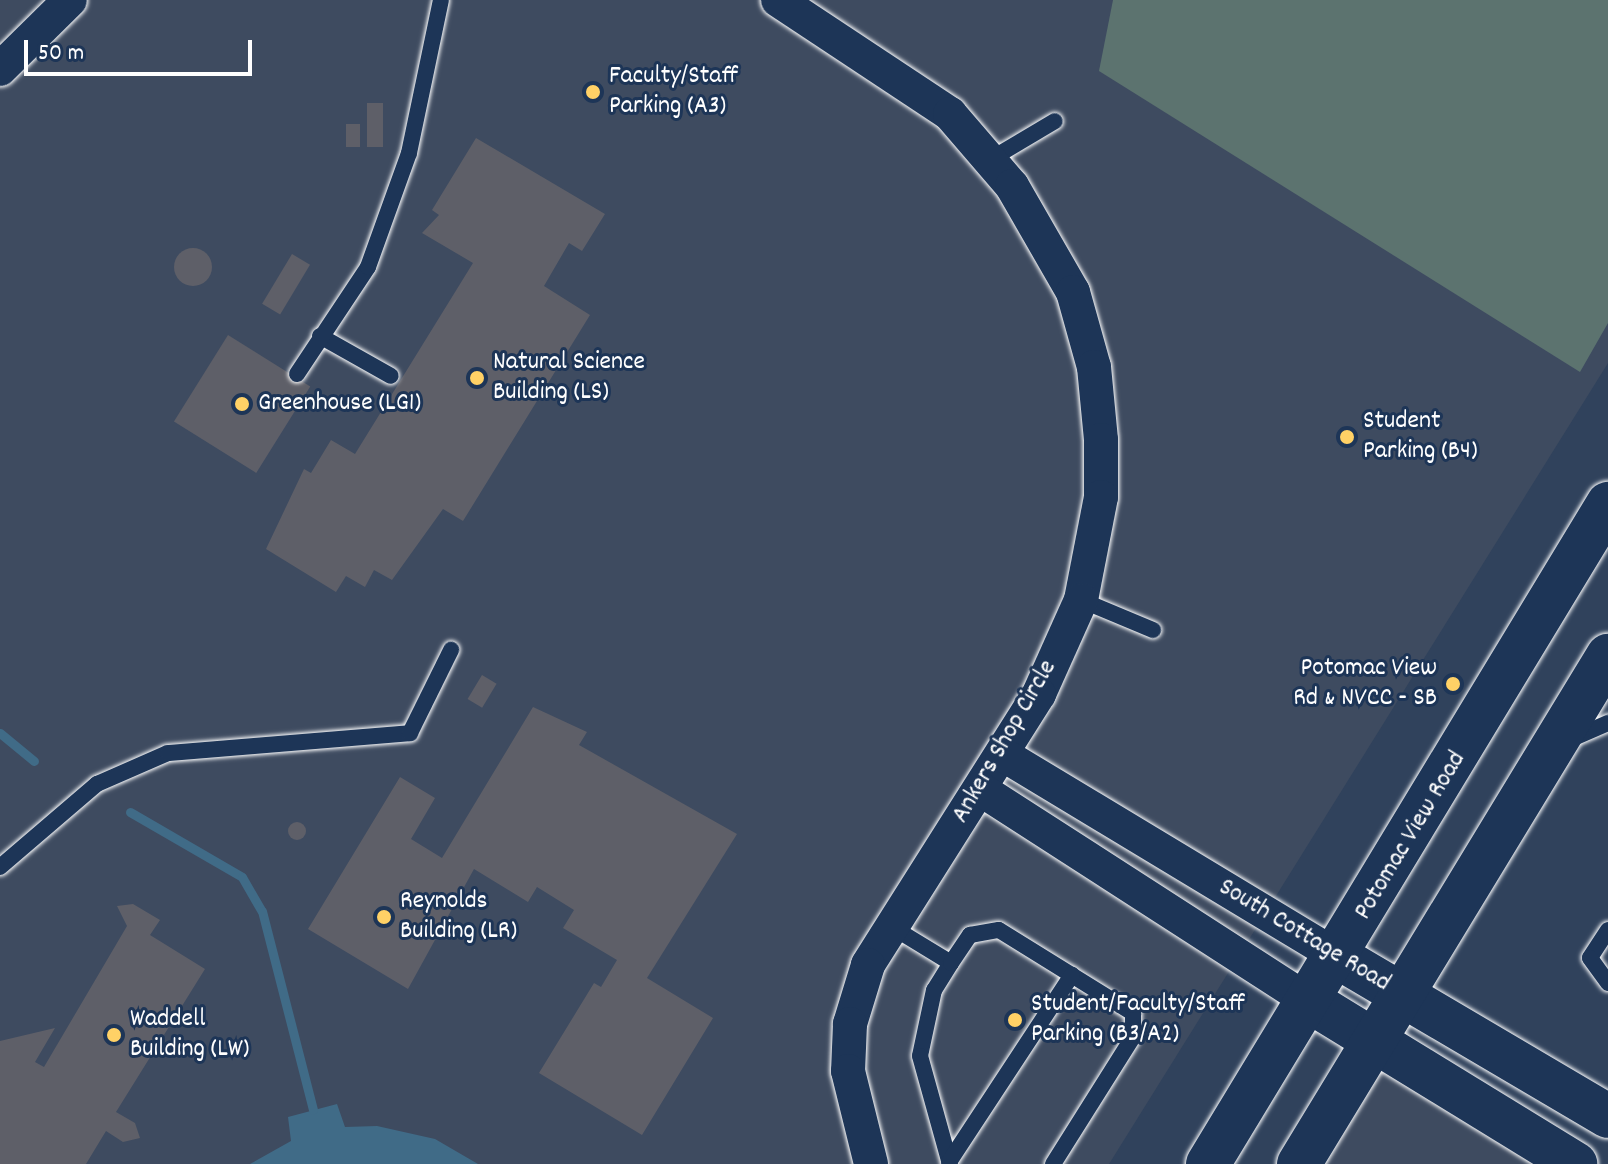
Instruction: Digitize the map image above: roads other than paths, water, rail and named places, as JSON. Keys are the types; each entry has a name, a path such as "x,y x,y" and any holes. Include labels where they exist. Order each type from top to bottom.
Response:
{"main road":[{"name":"Potomac View Road","path":"1208,1164 1311,1002 1608,504"},
{"path":"1299,1164 1608,656"},
{"name":"South Cottage Road","path":"1338,957 1608,1116"},
{"name":"South Cottage Road","path":"1311,1002 1575,1164"}],"street":[{"path":"0,69 70,0"},
{"name":"Ankers Shop Circle","path":"778,0 901,76 991,159 1045,236 1073,292 1094,367 1101,497 1081,600 1002,754 868,965 850,1024 848,1071 871,1164"},
{"name":"South Cottage Road","path":"1002,754 1338,957"},
{"name":"South Cottage Road","path":"980,789 1311,1002"}],"lane":[{"path":"297,374 368,267 409,153 441,0"},
{"path":"991,159 1055,121"},
{"path":"320,336 391,376"},
{"path":"1081,600 1153,630"},
{"path":"0,867 97,784 168,753 410,733 451,650"},
{"path":"1553,748 1608,723"},
{"path":"892,927 951,963"},
{"path":"950,1163 920,1056 934,990 970,935 999,930 1133,1013 1133,1037 1053,1164"},
{"path":"1608,930 1590,958 1608,983"},
{"path":"950,1163 1072,975"}],"waterway":[{"path":"0,733 34,761"},
{"path":"130,812 242,877 262,911 313,1110"}],"place":[{"name":"Faculty/Staff Parking (A3)","path":"593,92"},
{"name":"Natural Science Building (LS)","path":"477,378"},
{"name":"Greenhouse (LG1)","path":"242,404"},
{"name":"Student Parking (B4)","path":"1347,437"},
{"name":"Potomac View Rd & NVCC - SB","path":"1453,684"},
{"name":"Reynolds Building (LR)","path":"384,917"},
{"name":"Student/Faculty/Staff Parking (B3/A2)","path":"1015,1020"},
{"name":"Waddell Building (LW)","path":"114,1035"}]}
